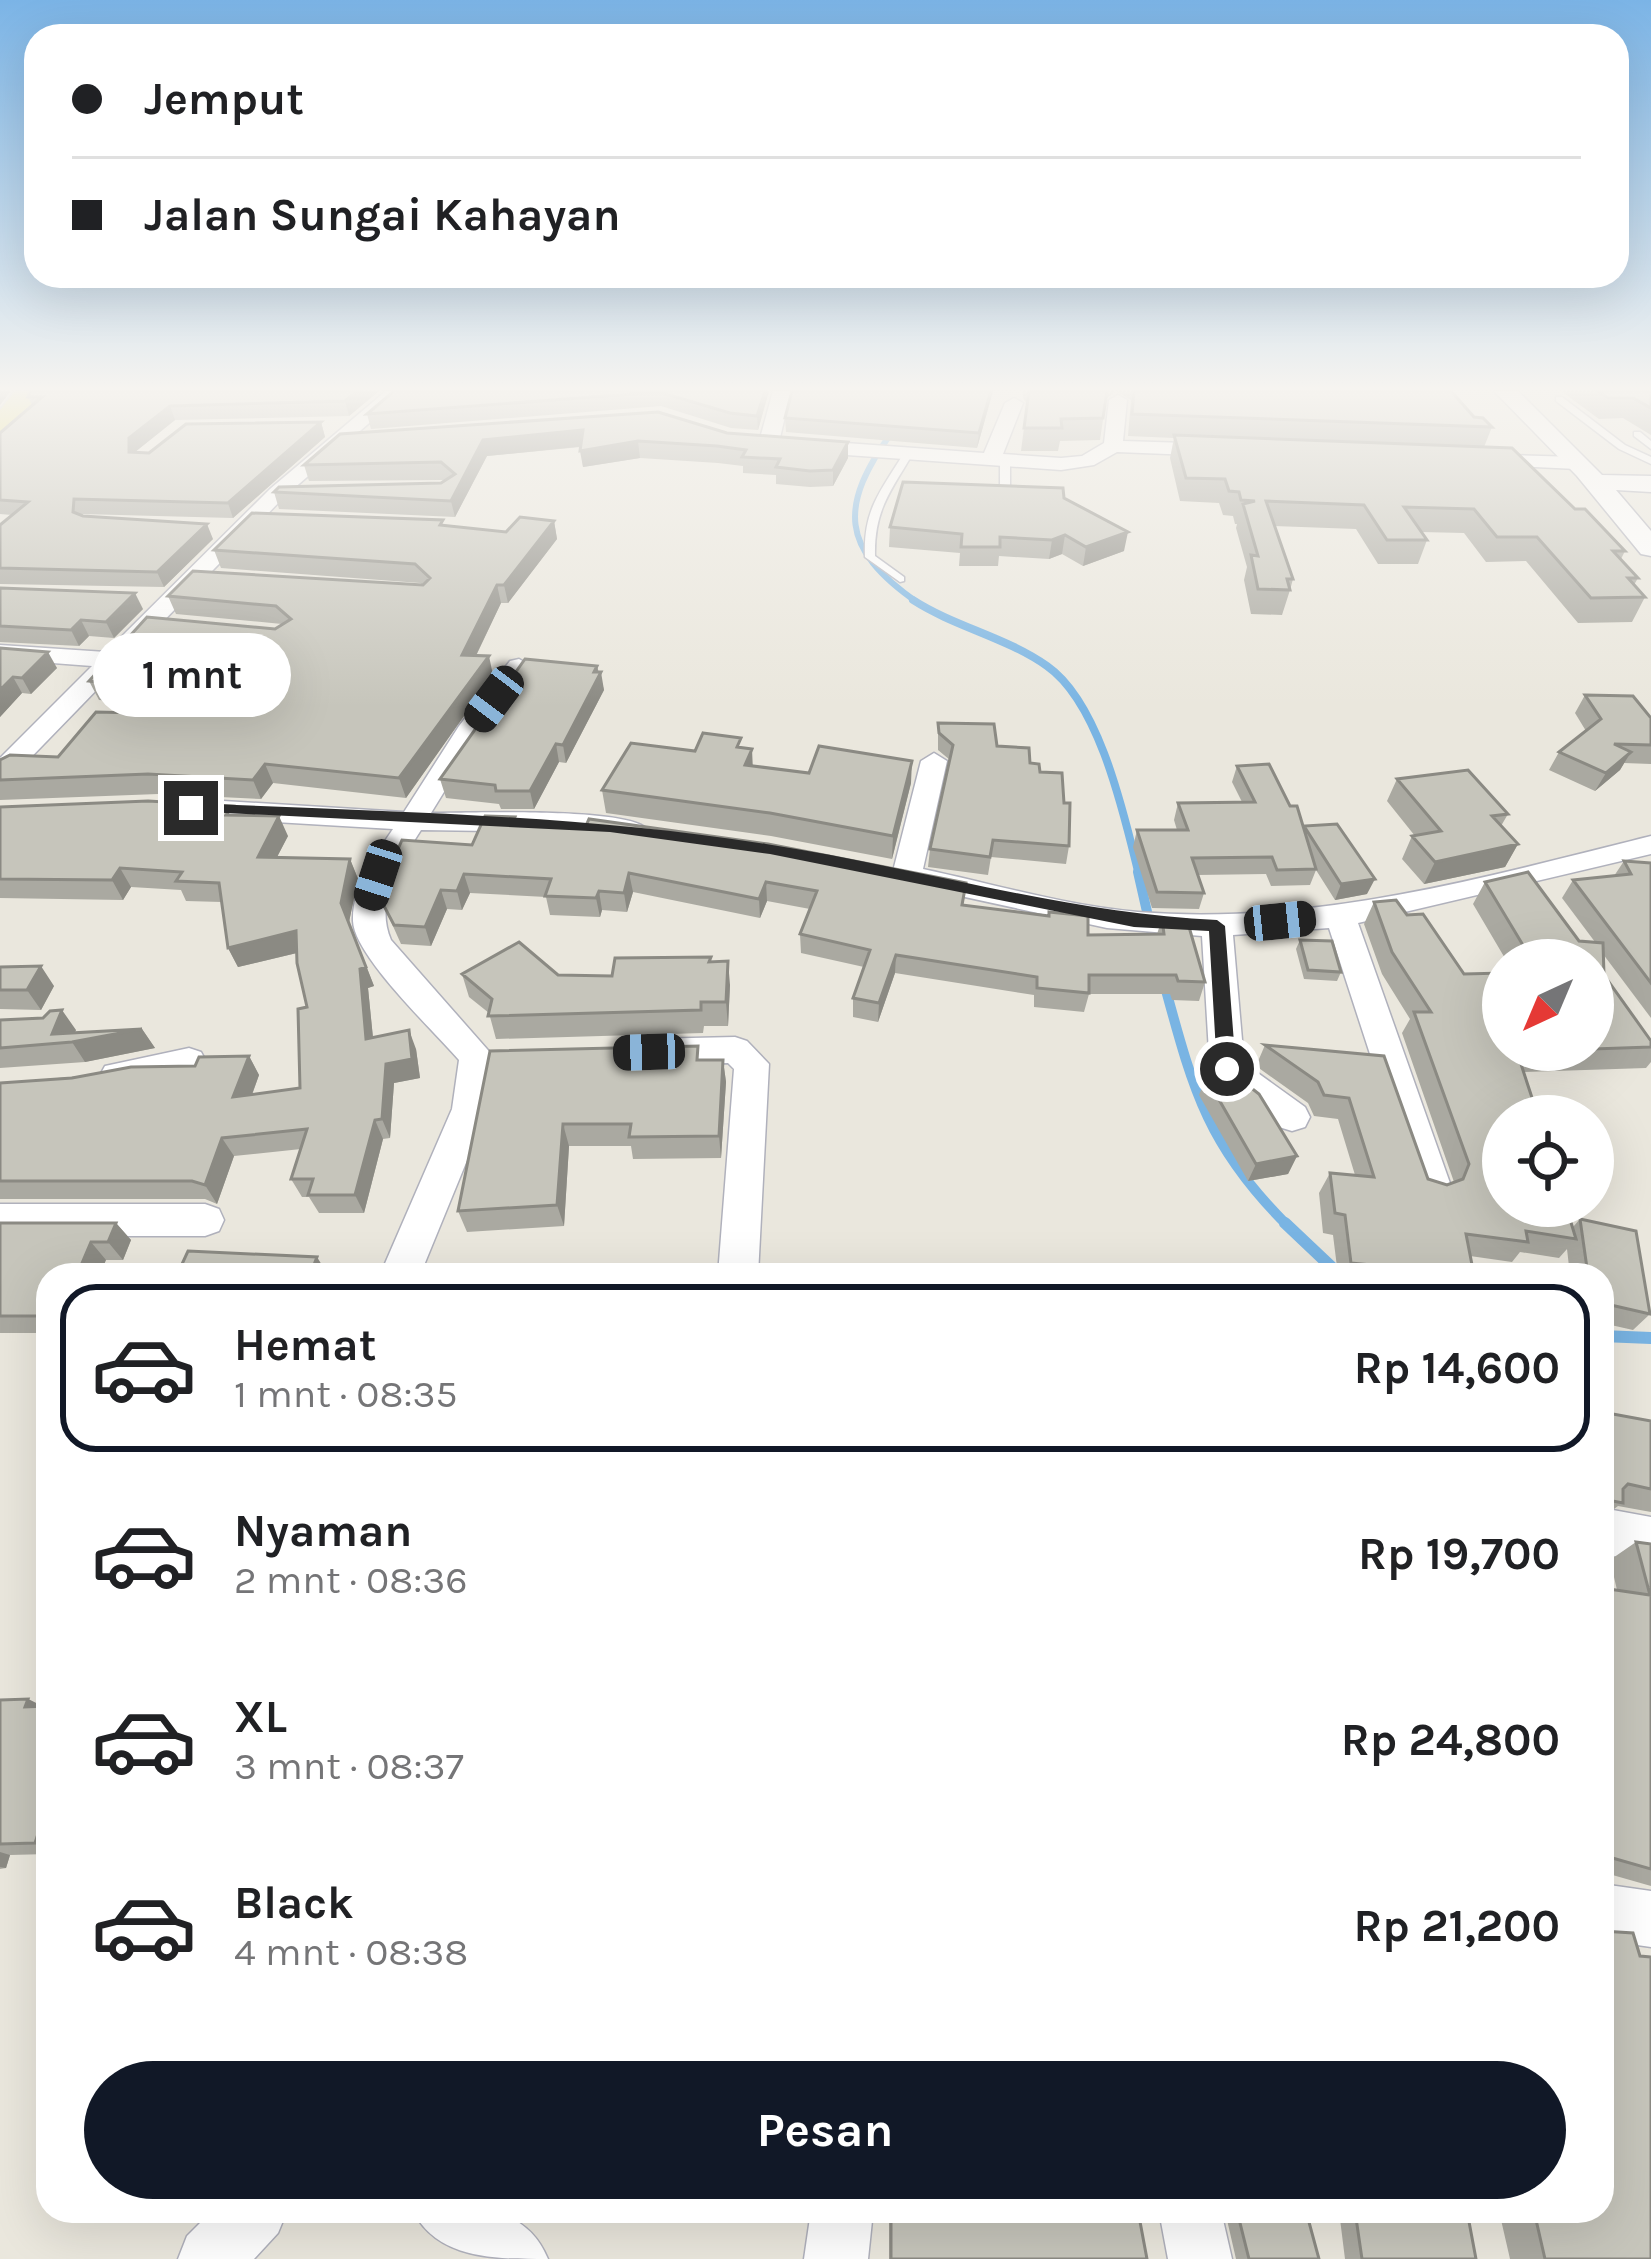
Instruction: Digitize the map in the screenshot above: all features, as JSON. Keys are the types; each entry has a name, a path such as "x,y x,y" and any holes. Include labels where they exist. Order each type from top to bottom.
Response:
{"street":[{"path":"127,597 175,598 206,579 221,551 257,523 275,496"},
{"path":"1606,496 1651,548"},
{"path":"199,527 257,523"},
{"path":"179,549 221,551"},
{"path":"0,773 70,718 115,660 162,625 175,598"},
{"path":"0,652 115,660"},
{"path":"405,1263 489,1056 377,945 368,923 378,875 468,733 519,665"},
{"path":"908,875 934,761"},
{"path":"158,807 412,821 579,823 655,832"},
{"path":"872,869 1134,922 1217,926 1409,905 1651,845"},
{"path":"1524,876 1549,910"},
{"path":"1340,914 1432,1186"},
{"path":"1217,926 1227,1069 1292,1117"},
{"path":"618,1053 735,1050 752,1064 739,1263"},
{"path":"86,1079 189,1061"},
{"path":"0,1220 205,1220"},
{"path":"1614,1533 1651,1540"},
{"path":"1614,1914 1651,1919"},
{"path":"210,2259 244,2223"},
{"path":"462,2223 516,2259"},
{"path":"836,2259 840,2223"},
{"path":"1192,2223 1200,2259"}],"lane":[{"path":"881,496 869,529 870,557 900,579"}],"building":[{"path":"236,496 228,503 74,499 73,512 83,516 207,524 157,572 0,568 0,525 28,502 0,500"},
{"path":"361,496 453,496 451,501"},
{"path":"899,496 1064,496 1128,532 1086,547 1065,535 1052,540 1000,537 1000,547 961,547 962,534 890,527"},
{"path":"1240,496 1562,496 1575,509 1585,509 1625,551 1613,551 1638,578 1628,578 1645,597 1591,598 1537,537 1497,537 1474,509 1404,507 1427,540 1387,540 1364,505 1266,501 1293,579 1287,579 1290,590 1258,589 1251,555 1258,556 1243,504 1255,501"},
{"path":"252,513 443,520 440,525 506,532 520,517 554,521 504,585 497,585 462,655 489,656 399,778 265,764 253,780 148,774 0,780 0,760 10,755 58,757 96,712 181,714 233,678 231,671 213,663 174,689 103,687 108,683 89,681 147,617 275,629 291,619 276,606 168,596 193,571 423,585 430,578 415,564 214,550"},
{"path":"0,588 135,593 106,622 81,620 71,630 0,626"},
{"path":"0,648 48,652 22,678 13,677 0,690"},
{"path":"525,659 597,666 594,672 601,672 563,745 556,744 530,791 496,791 495,785 440,779"},
{"path":"1585,695 1633,696 1651,718 1651,745 1614,744 1631,752 1606,773 1559,752 1601,719"},
{"path":"938,723 994,724 997,746 1029,748 1030,763 1039,764 1040,772 1062,773 1064,803 1070,803 1069,846 993,840 990,857 930,849 953,745 939,733"},
{"path":"703,733 741,738 737,747 752,749 745,765 809,773 819,746 912,761 893,836 602,790 631,743 695,751"},
{"path":"1269,764 1290,806 1297,806 1316,869 1277,870 1272,857 1192,858 1204,893 1157,892 1137,830 1188,830 1178,803 1255,802 1237,766"},
{"path":"1468,770 1508,814 1492,816 1518,844 1435,862 1412,836 1441,831 1397,779"},
{"path":"148,801 233,806 226,815 279,816 258,857 350,859 341,903 366,967 360,969 366,1039 409,1030 412,1059 386,1064 382,1119 375,1120 355,1195 308,1195 313,1179 291,1179 307,1129 222,1138 205,1185 192,1181 0,1181 0,1083 72,1078 131,1067 195,1066 199,1057 249,1056 233,1097 300,1088 298,1009 307,1007 296,931 228,948 219,883 176,881 182,872 120,868 112,880 0,879 0,807"},
{"path":"485,816 515,817 512,824 585,828 589,819 768,844 966,883 962,905 1088,916 1088,935 1164,934 1162,919 1187,920 1205,982 1178,981 1176,975 1089,975 1089,993 1037,988 1037,977 896,955 879,1003 853,998 870,950 800,934 817,891 766,882 759,899 629,873 624,893 599,891 596,898 545,896 551,879 464,874 457,891 441,890 425,927 394,925 384,906 385,879 402,840 472,845"},
{"path":"1337,824 1375,879 1341,884 1304,826"},
{"path":"1624,861 1651,863 1651,983 1573,880 1631,874"},
{"path":"1528,872 1578,939 1519,939 1485,882"},
{"path":"1396,900 1407,915 1423,914 1464,974 1482,974 1482,1071 1523,1071 1531,1095 1482,1095 1482,1227 1572,1227 1576,1239 1526,1231 1528,1242 1466,1234 1472,1263 1351,1263 1345,1215 1335,1213 1330,1173 1374,1177 1349,1098 1324,1095 1318,1082 1265,1045 1384,1056 1428,1179 1447,1185 1463,1179 1469,1164 1414,1012 1431,1012 1392,952 1374,902"},
{"path":"1300,940 1332,941 1341,972 1308,970"},
{"path":"519,942 558,975 612,976 615,958 728,961 726,1002 701,1002 701,1010 488,1016 492,999 462,974"},
{"path":"41,966 27,990 0,990 0,967"},
{"path":"1614,989 1651,1041 1651,1047 1614,1048"},
{"path":"62,1010 52,1034 142,1029 72,1042 0,1048 0,1020 43,1018 50,1011"},
{"path":"698,1046 697,1060 723,1060 719,1136 629,1137 631,1124 563,1124 557,1205 458,1211 490,1051"},
{"path":"1231,1072 1259,1094 1297,1156 1256,1164 1206,1077"},
{"path":"0,1223 116,1223 108,1242 91,1242 82,1263 36,1263 36,1316 0,1316"},
{"path":"1581,1227 1636,1231 1650,1314 1614,1306 1614,1263 1586,1263"},
{"path":"188,1251 317,1257 315,1263 182,1263"},
{"path":"1614,1414 1651,1421 1651,1489 1628,1484 1623,1503 1614,1501"},
{"path":"1636,1542 1651,1544 1651,1869 1614,1858 1614,1590 1650,1595"},
{"path":"28,1699 25,1707 36,1707 35,1843 0,1844 0,1700"},
{"path":"1614,1932 1633,1933 1640,1956 1651,1957 1651,2259 1545,2259 1537,2223 1614,2223"},
{"path":"891,2223 1140,2223 1147,2259 891,2259"},
{"path":"1240,2223 1309,2223 1319,2259 1249,2259"},
{"path":"1357,2223 1469,2223 1476,2259 1362,2259"}],"waterway":[{"path":"858,496 855,525 861,544 892,583 917,602"},
{"path":"913,600 917,602"},
{"path":"917,602 1031,656 1066,683 1082,706 1107,762 1139,875"},
{"path":"1138,872 1155,947"},
{"path":"1164,983 1206,1114 1239,1169 1287,1225"},
{"path":"1287,1225 1327,1263"},
{"path":"1614,1336 1651,1338"}],"route":[{"path":"191,808 412,821 579,823 770,849 1134,922 1217,926 1227,1069"}]}
